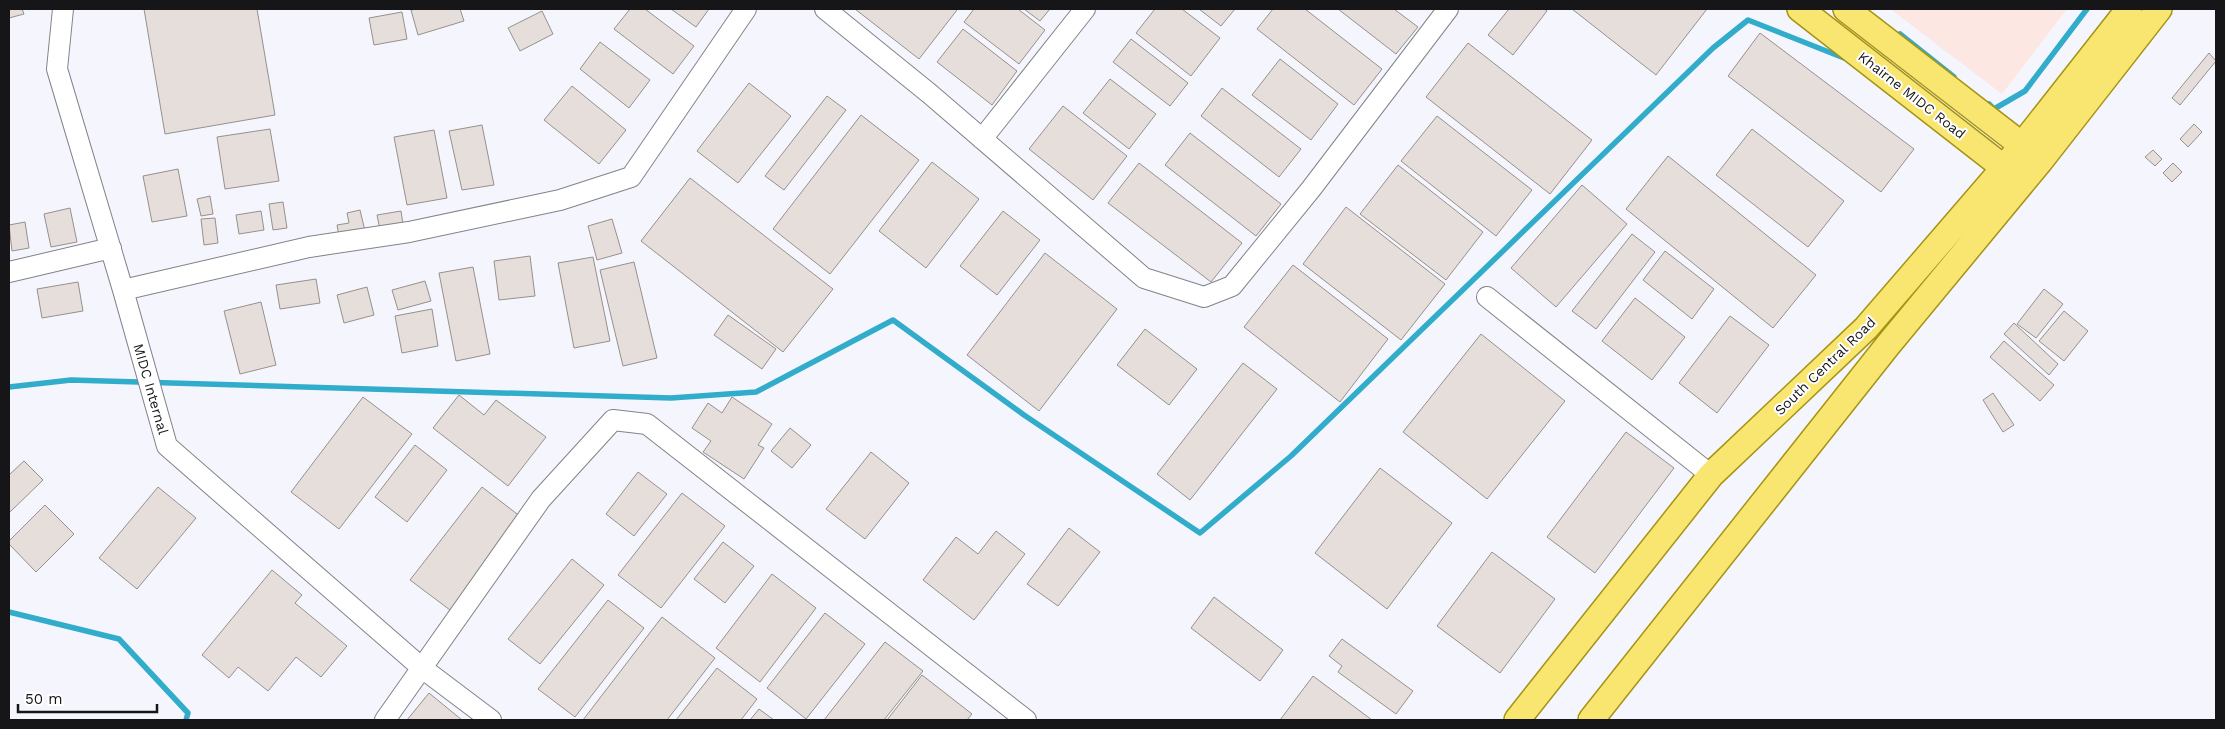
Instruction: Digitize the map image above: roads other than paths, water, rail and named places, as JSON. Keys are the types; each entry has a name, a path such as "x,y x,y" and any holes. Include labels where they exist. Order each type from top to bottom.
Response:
{"main road":[{"name":"Khairne MIDC Road","path":"1800,9 2013,175"},
{"name":"South Central Road","path":"2032,152 2129,9"},
{"name":"South Central Road","path":"1591,720 1888,345 2013,175 2159,9"},
{"name":"Khairne MIDC Road","path":"1852,11 2032,152"},
{"name":"South Central Road","path":"1517,720 1711,476 1866,328 2013,175"}],"street":[{"name":"MIDC Internal","path":"64,9 57,68 111,248 167,446 422,668 491,720"},
{"path":"123,290 309,247 408,232 560,200 632,177 746,9"},
{"path":"825,9 982,139 1144,278 1204,296 1232,286 1311,189 1448,9"},
{"path":"982,139 1085,9"},
{"path":"1836,37 1852,11"},
{"path":"9,272 111,248"},
{"path":"1487,297 1711,476"},
{"path":"385,720 541,500 613,420 647,424 1026,720"}],"waterway":[{"path":"1989,104 1994,109 2025,91 2087,9"},
{"path":"9,387 71,380 671,398 756,392 893,320 1024,415 1200,533 1291,456 1713,48 1748,20 1844,58"},
{"path":"1900,34 1954,77"},
{"path":"9,612 119,639 188,713 186,720"}]}
